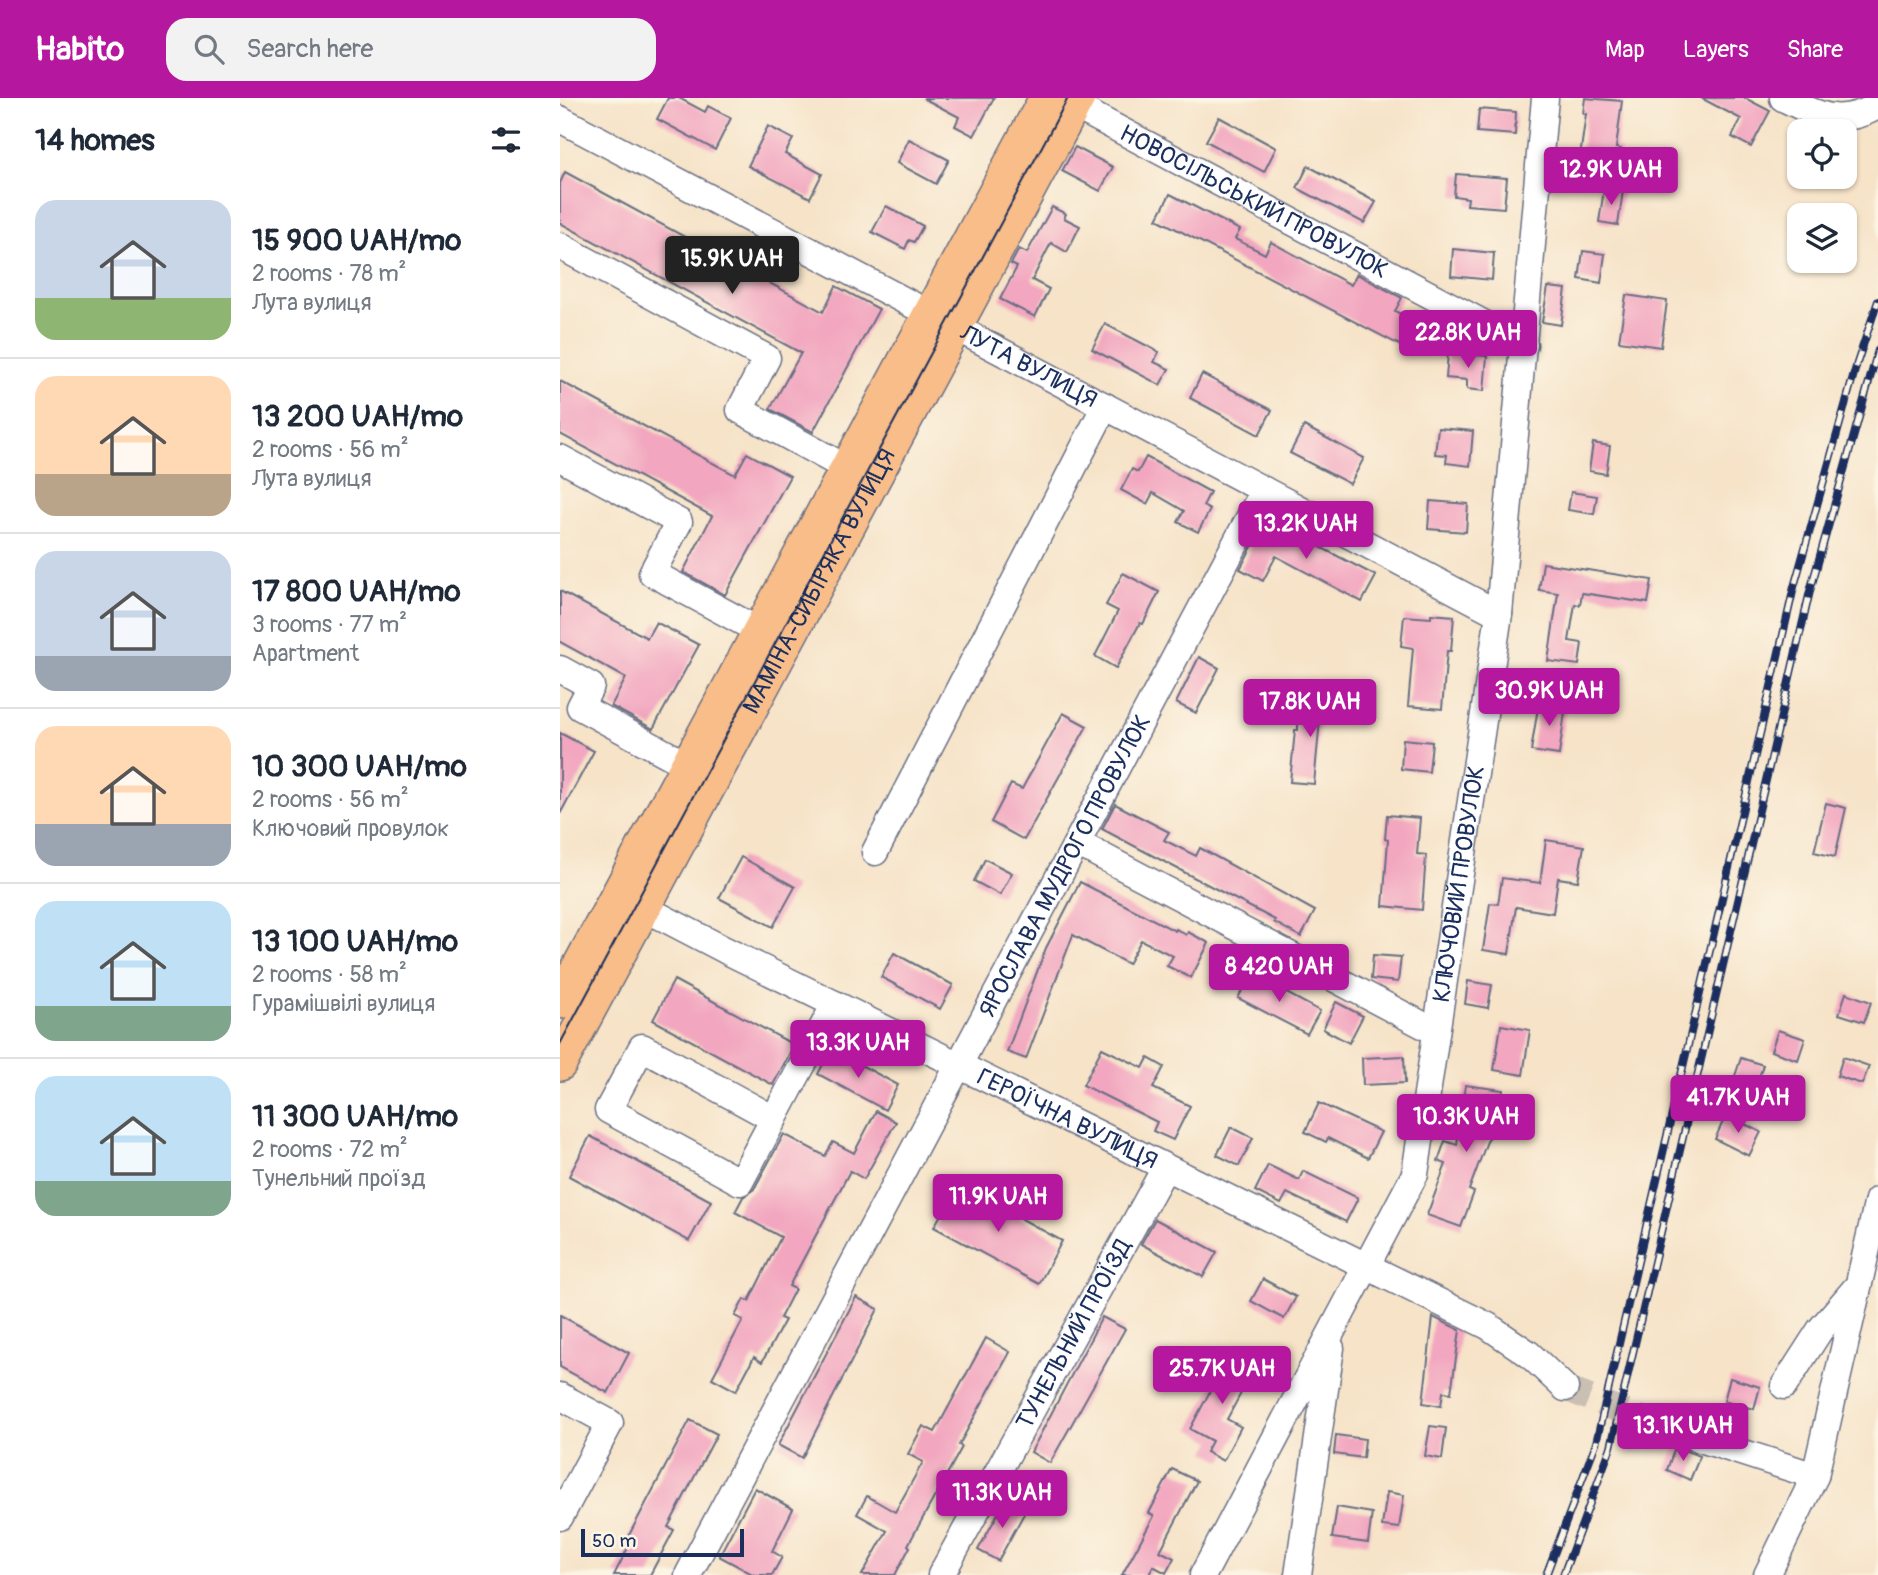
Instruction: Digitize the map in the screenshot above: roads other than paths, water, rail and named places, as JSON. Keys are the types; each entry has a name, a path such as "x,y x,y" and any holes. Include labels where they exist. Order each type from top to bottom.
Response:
{"main road":[{"name":"МАМІНА-СИБІРЯКА ВУЛИЦЯ","path":"560,1064 631,901 1064,100"},
{"name":"МАМІНА-СИБІРЯКА ВУЛИЦЯ","path":"560,1002 631,901"}],"street":[{"name":"КЛЮЧОВИЙ ПРОВУЛОК","path":"1203,1575 1415,1174 1499,614 1545,98"},
{"path":"1783,98 1814,113 1838,118 1859,116 1878,106"},
{"name":"НОВОСІЛЬСЬКИЙ ПРОВУЛОК","path":"1064,100 1524,345"},
{"name":"ЛУТА ВУЛИЦЯ","path":"560,120 1499,614"},
{"path":"560,246 768,358 740,410 860,475"},
{"path":"876,852 1105,406"},
{"path":"560,458 679,522 652,573 772,638"},
{"name":"ЯРОСЛАВА МУДРОГО ПРОВУЛОК","path":"688,1575 1264,490"},
{"path":"560,669 591,686 580,707 700,772"},
{"path":"1077,843 1436,1032"},
{"name":"ГЕРОЇЧНА ВУЛИЦЯ","path":"631,901 958,1066 1488,1326 1530,1354 1565,1388"},
{"path":"774,1119 642,1047 608,1110 740,1182 774,1119 835,1004"},
{"name":"ТУНЕЛЬНИЙ ПРОЇЗД","path":"941,1575 1166,1168"},
{"path":"1767,1575 1815,1476 1878,1200"},
{"path":"1784,1386 1820,1330 1858,1284"},
{"path":"1298,1575 1334,1328"},
{"path":"560,1396 610,1423 568,1481 560,1517"},
{"path":"1654,1424 1815,1476"}],"tunnel":[{"path":"1565,1388 1654,1424"}],"tram line":[{"path":"560,1044 1068,98"}],"railway":[{"path":"1546,1575 1596,1443 1794,587 1857,363 1878,301"},
{"path":"1563,1575 1611,1447 1810,591 1878,350"}]}
